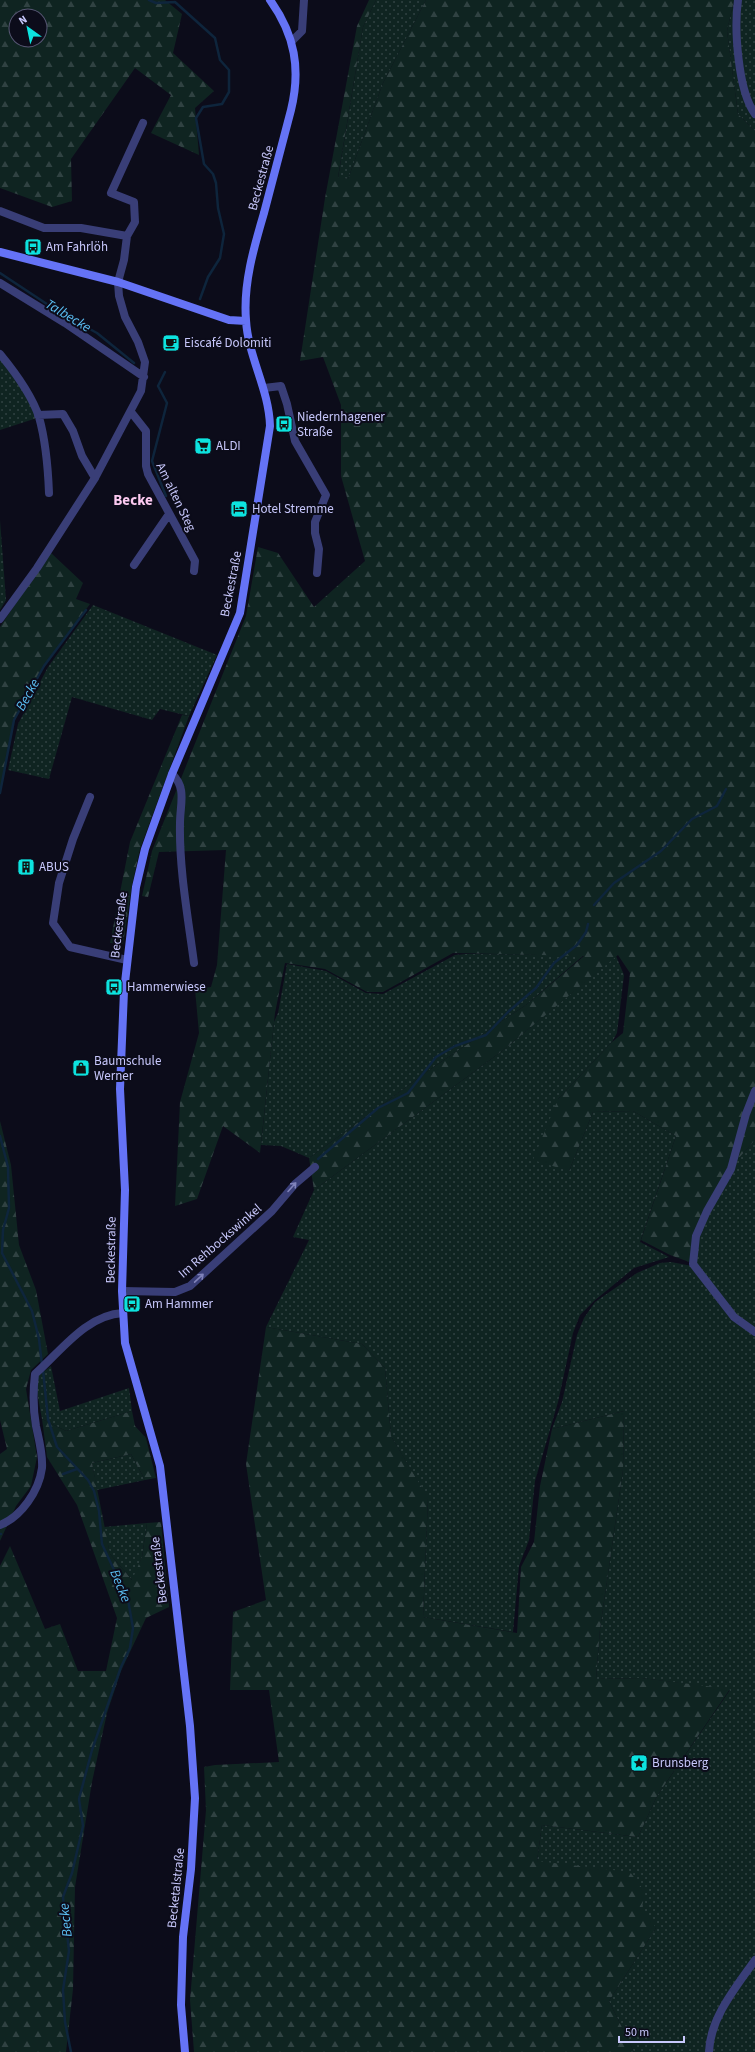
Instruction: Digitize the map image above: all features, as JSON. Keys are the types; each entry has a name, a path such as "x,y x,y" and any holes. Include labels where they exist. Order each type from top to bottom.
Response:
{"main road":[{"name":"Beckestraße","path":"246,320 246,290 256,241 296,89 297,70 292,41 286,25 270,0"},
{"path":"0,252 118,282 229,320 246,320 250,345 264,388"},
{"name":"Beckestraße","path":"190,1726 160,1466 126,1343 123,1313 122,1291 125,1190 120,1089 124,991 138,879 145,849 172,774 240,613 270,426 270,412 264,388"},
{"name":"Becketalstraße","path":"185,2052 181,2005 183,1937 191,1868 195,1798 190,1726"}],"street":[{"path":"292,41 302,31 304,0"},
{"path":"738,0 738,43 742,81 750,108 755,114"},
{"path":"0,619 37,568 95,478 141,391 144,376 142,351 125,317 119,296 118,282 124,260 127,236 135,222 134,202 111,193 143,123"},
{"path":"0,211 44,228 81,228 127,236"},
{"path":"0,283 65,323 144,376"},
{"path":"0,354 18,377 38,415 47,452 49,493"},
{"path":"264,388 281,386 287,404 295,441 326,495 315,522 315,533 319,549 317,573"},
{"name":"Am alten Steg","path":"131,412 146,431 146,466 148,474 195,561 194,571"},
{"path":"38,415 63,414 73,431 82,456 95,478"},
{"path":"134,565 170,514"},
{"path":"172,774 180,781 182,789 180,824 181,860 194,963"},
{"path":"90,796 73,839 59,883 53,923 70,947 127,960"},
{"path":"755,1091 746,1114 731,1169 707,1211 696,1236 693,1264 734,1317 755,1332"},
{"name":"Im Rehbockswinkel","path":"122,1291 175,1292 190,1286 272,1211 295,1184 315,1167"},
{"path":"3,1524 21,1510 30,1498 42,1469 42,1456 36,1423 33,1390 35,1374 90,1324 110,1314 123,1313"},
{"path":"709,2052 715,2024 722,2009 755,1960"}],"green space":[{"path":"0,0 165,0 182,14 173,53 214,91 195,108 199,155 151,133 171,95 135,68 71,159 72,201 52,207 0,188"},
{"path":"369,0 376,0 363,27 338,177 348,179 383,83 426,0 734,0 727,31 738,114 755,131 755,1140 729,1169 707,1207 692,1263 670,1255 641,1240 676,1136 633,1111 593,1112 569,1171 533,1160 558,1099 612,1042 623,1033 630,973 618,955 502,1051 314,1190 309,1158 435,1066 526,1005 584,956 453,953 383,992 367,992 325,969 285,963 275,1013 260,1153 223,1126 197,1199 175,1206 180,1102 199,1033 195,989 211,987 217,965 226,850 159,852 148,897 142,896 152,851 246,616 258,547 278,553 314,607 365,561 341,476 341,405 323,357 300,361 325,198 357,26"},
{"path":"376,0 426,0 383,83 348,179 338,178 363,27"},
{"path":"734,0 755,0 755,131 738,114 727,31"},
{"path":"0,357 17,378 37,418 0,430"},
{"path":"0,520 6,600 0,610"},
{"path":"50,552 83,583 76,599 90,604 44,666 13,723 0,795 0,627"},
{"path":"93,605 217,655 189,716 160,709 152,720 72,697 49,779 8,770 18,724 48,667"},
{"path":"182,715 189,716 140,849 132,885 123,944 110,943 130,842"},
{"path":"455,955 584,955 526,1005 435,1066 309,1158 281,1146 261,1145 274,1022 278,1013 287,964 326,971 366,993 383,994"},
{"path":"616,956 624,975 617,1033 612,1042 558,1099 569,1171 593,1112 633,1111 676,1136 640,1242 669,1257 634,1268 594,1301 580,1315 573,1333 558,1402 535,1481 529,1540 519,1566 513,1632 423,1617 428,1499 391,1436 385,1368 362,1344 266,1327 309,1240 293,1237 314,1190 502,1051"},
{"path":"0,1121 11,1165 19,1245 36,1290 48,1354 31,1370 26,1389 37,1457 31,1486 16,1506 0,1541 0,1454 7,1449 0,1420"},
{"path":"755,1140 755,1328 737,1315 696,1263 698,1236 734,1163"},
{"path":"671,1262 692,1266 755,1335 755,1959 732,1991 708,2052 634,2052 609,2001 656,1928 537,1861 542,1825 638,1837 657,1796 730,1690 642,1678 596,1679 600,1629 623,1470 624,1411 552,1429 562,1402 577,1335 584,1318 595,1302 637,1273 660,1263"},
{"path":"266,1327 362,1344 385,1368 391,1436 428,1498 423,1617 517,1633 521,1567 534,1542 540,1486 552,1429 624,1411 623,1470 600,1629 596,1679 642,1678 730,1689 657,1796 638,1837 542,1825 537,1861 630,1872 645,1892 642,1907 656,1928 609,2001 634,2052 194,2052 190,2000 206,1810 204,1767 215,1765 279,1762 269,1690 230,1690 233,1612 266,1600 246,1464"},
{"path":"51,1366 60,1411 129,1388 132,1411 66,1431 42,1419 37,1392 38,1376"},
{"path":"132,1411 135,1426 146,1438 156,1478 145,1480 131,1454 92,1463 110,1554 132,1580 142,1557 147,1523 161,1522 169,1607 146,1618 121,1671 107,1713 92,1782 75,1887 73,1989 66,2052 0,2052 0,1566 10,1546 45,1629 60,1624 78,1671 106,1671 117,1618 77,1505 47,1457 42,1419 66,1431"},
{"path":"131,1454 145,1480 97,1490 92,1463"},
{"path":"147,1523 142,1557 133,1581 110,1554 104,1527"},
{"path":"755,1963 755,2052 711,2052 716,2025"}],"waterway":[{"path":"149,0 156,3 175,2 215,38 220,60 229,70 229,92 222,104 203,107 196,118 204,164 213,174 216,183 218,208 224,234 220,258 208,277 200,299"},
{"name":"Talbecke","path":"0,273 62,314 97,333 134,363"},
{"name":"Becke","path":"165,372 158,386 167,403 152,461 166,496"},
{"name":"Becke","path":"0,793 14,720 44,666 86,610"},
{"path":"594,905 614,883 661,851 692,819 717,806 726,789"},
{"path":"318,1159 378,1108 408,1093 436,1057 455,1046 486,1035 509,1011 536,988 554,963 577,945 586,932 588,924"},
{"name":"Becke","path":"0,1136 8,1167 9,1208 3,1230 2,1253 32,1311 39,1339 42,1365"},
{"name":"Becke","path":"43,1370 48,1419 57,1447 88,1480 94,1491 99,1511 102,1544 128,1600 133,1628 130,1648 121,1667 92,1750 79,1799 83,1826 72,1873 63,1897 69,1951 63,1990 65,2022 71,2052"},
{"path":"63,1474 77,1469"}],"place":[{"name":"Am Fahrlöh","path":"33,247"},
{"name":"Eiscafé Dolomiti","path":"171,343"},
{"name":"Niedernhagener Straße","path":"284,424"},
{"name":"ALDI","path":"203,446"},
{"name":"Hotel Stremme","path":"239,509"},
{"name":"ABUS","path":"26,867"},
{"name":"Hammerwiese","path":"114,987"},
{"name":"Baumschule Werner","path":"81,1068"},
{"name":"Am Hammer","path":"132,1304"},
{"name":"Brunsberg","path":"639,1763"}],"district":[{"name":"Becke","path":"133,500"}]}
